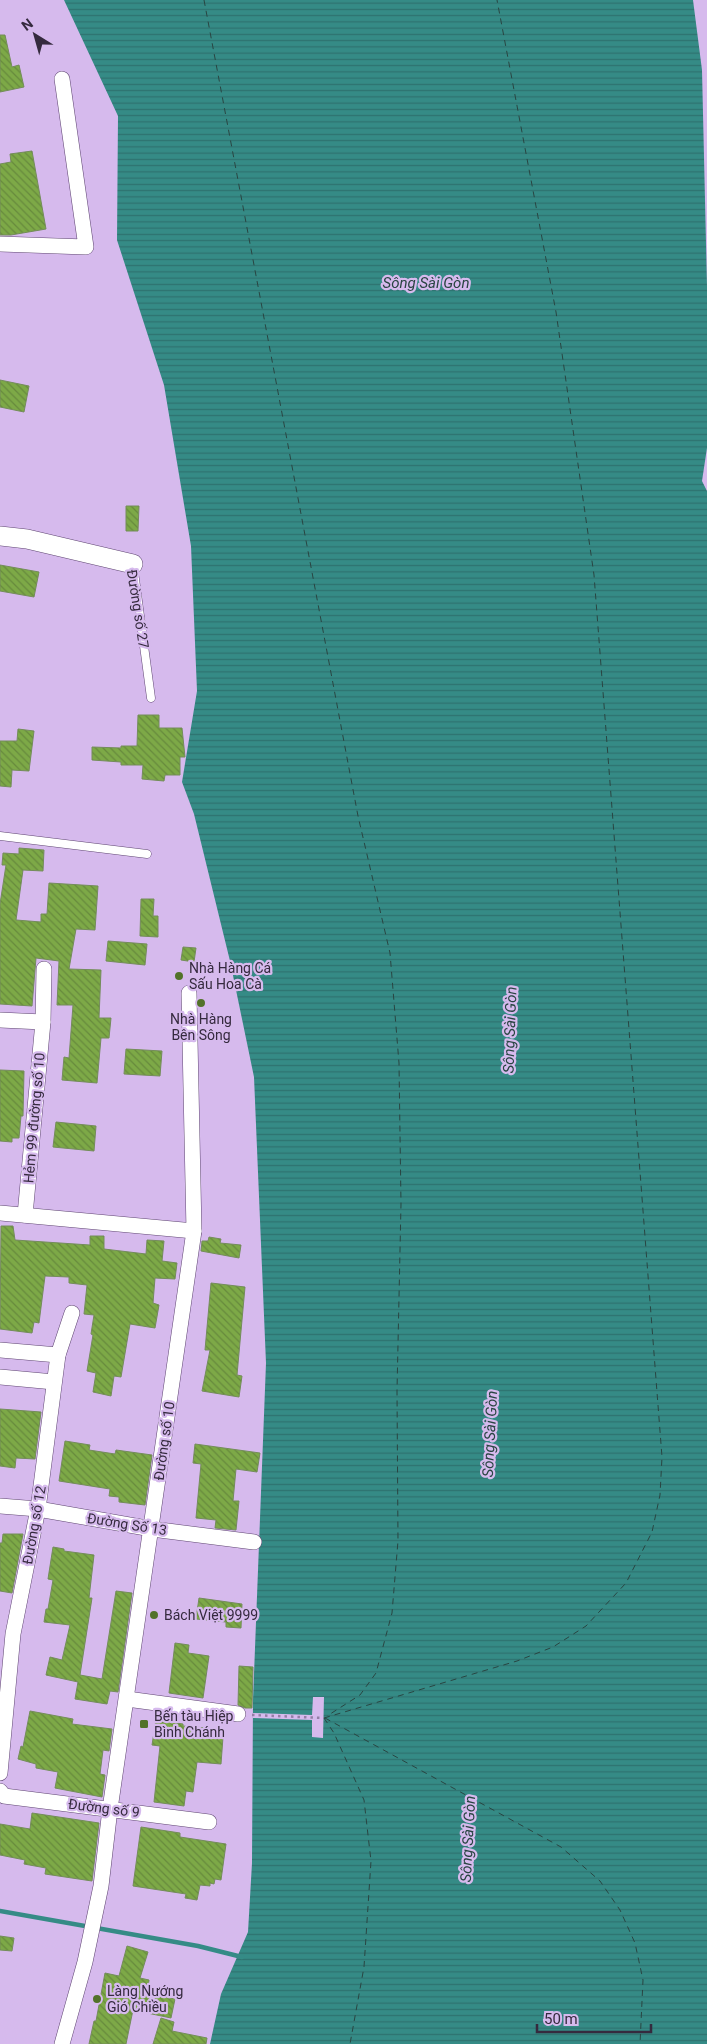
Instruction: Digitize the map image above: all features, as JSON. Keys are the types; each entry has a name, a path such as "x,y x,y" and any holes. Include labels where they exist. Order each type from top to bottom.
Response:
{"street":[{"path":"0,244 86,248 62,79"},
{"name":"Đường số 27","path":"0,536 27,539 133,564"},
{"name":"Hẻm 99 đường số 10","path":"25,1215 43,1022 44,970"},
{"name":"Đường số 10","path":"62,2044 85,1962 101,1886 110,1809 194,1232 188,993"},
{"path":"0,1020 43,1022"},
{"path":"0,1213 194,1232"},
{"name":"Đường số 12","path":"2,1740 7,1634 38,1509 58,1355 72,1313"},
{"path":"0,1350 58,1355"},
{"path":"0,1378 54,1382"},
{"name":"Đường Số 13","path":"0,1506 38,1509 152,1529 254,1542"},
{"path":"127,1699 238,1714"},
{"path":"0,1773 2,1740"},
{"name":"Đường số 9","path":"0,1791 4,1796 209,1822"}],"lane":[{"name":"Đường số 27","path":"133,564 151,698"},
{"path":"0,836 147,854"}],"path":[{"path":"238,1714 324,1718"}],"water":[{"name":"Sông Sài Gòn","path":"64,0 693,0 702,70 707,286 707,448 702,481 707,491 707,2044 210,2044 221,1994 248,1932 252,1863 253,1700 266,1363 254,1077 230,961 194,814 182,782 197,691 191,546 164,385 117,240 118,116"}],"pier":[{"path":"313,1697 324,1697 323,1738 312,1737 312,1720 253,1718 253,1713 312,1715"}],"building":[{"path":"0,35 5,35 12,67 19,65 24,87 0,92"},
{"path":"32,151 46,229 0,235 0,164 11,162 10,154"},
{"path":"0,380 29,386 24,412 0,407"},
{"path":"126,506 139,506 138,531 126,531"},
{"path":"0,565 39,572 34,597 0,591"},
{"path":"138,715 159,715 159,728 182,728 185,757 180,757 180,775 165,775 164,781 142,779 143,765 121,765 121,762 92,760 92,747 121,748 121,746 137,746"},
{"path":"18,729 34,731 29,771 12,770 11,787 0,786 0,741 17,741"},
{"path":"19,848 44,850 43,871 23,870 16,920 41,922 41,914 47,914 49,883 98,886 95,930 76,929 69,969 101,970 99,1018 111,1018 109,1038 101,1038 97,1083 62,1080 64,1057 69,1058 73,1005 57,1005 59,961 36,958 32,1006 0,1004 0,904 6,865 2,865 3,853 19,854"},
{"path":"141,899 154,899 153,916 158,916 158,937 140,936"},
{"path":"108,941 147,944 145,965 106,961"},
{"path":"183,947 196,948 194,962 181,960"},
{"path":"126,1049 162,1051 160,1076 124,1074"},
{"path":"0,1070 24,1071 23,1116 21,1116 19,1138 12,1138 12,1142 0,1141"},
{"path":"56,1122 96,1126 94,1151 53,1147"},
{"path":"1,1226 13,1226 15,1240 90,1245 90,1236 104,1236 104,1249 146,1254 147,1240 164,1241 162,1261 177,1263 175,1279 155,1278 153,1303 159,1305 155,1328 130,1324 121,1377 114,1376 111,1396 93,1392 96,1373 87,1371 94,1315 84,1314 87,1285 69,1283 69,1277 45,1276 39,1323 34,1322 32,1333 0,1329"},
{"path":"209,1237 221,1239 220,1243 241,1245 239,1258 201,1251 202,1241 208,1241"},
{"path":"211,1283 245,1287 237,1375 242,1376 239,1397 202,1391 210,1350 205,1350"},
{"path":"0,1409 41,1412 35,1459 16,1458 15,1468 0,1466"},
{"path":"65,1441 90,1445 89,1450 115,1454 116,1450 152,1455 145,1505 119,1502 119,1497 109,1496 110,1489 59,1481"},
{"path":"195,1444 260,1453 257,1472 236,1469 233,1501 239,1501 236,1530 215,1528 216,1520 196,1518 201,1464 193,1463"},
{"path":"3,1534 23,1534 12,1593 0,1591 0,1543 2,1543"},
{"path":"53,1547 64,1549 64,1551 94,1555 89,1598 92,1598 80,1675 102,1679 116,1591 132,1593 118,1692 110,1691 107,1704 75,1699 78,1682 46,1675 50,1657 62,1660 70,1625 44,1622 53,1580 48,1579"},
{"path":"199,1598 242,1604 241,1628 226,1627 226,1622 196,1619"},
{"path":"175,1643 189,1645 188,1653 209,1656 203,1698 169,1693"},
{"path":"239,1666 253,1667 252,1708 238,1705"},
{"path":"30,1711 73,1719 72,1724 112,1729 109,1751 103,1750 100,1774 105,1775 102,1797 55,1788 58,1772 36,1768 36,1764 18,1759 21,1746 23,1747"},
{"path":"156,1720 183,1724 183,1726 217,1729 216,1736 223,1737 221,1764 197,1762 193,1792 186,1791 184,1806 154,1802 160,1746 152,1745"},
{"path":"32,1813 99,1823 92,1881 45,1874 46,1868 24,1864 25,1860 0,1855 0,1824 30,1829"},
{"path":"141,1827 180,1833 180,1837 226,1844 221,1880 215,1879 214,1884 210,1883 210,1886 200,1885 197,1900 185,1898 186,1894 133,1886"},
{"path":"0,1936 14,1938 12,1951 0,1950"},
{"path":"127,1946 148,1952 140,1978 149,1980 148,1988 155,1995 175,1999 171,2018 133,2010 126,2044 89,2044 94,2021 96,2021 105,1973 119,1976"},
{"path":"161,2018 174,2022 172,2031 207,2038 206,2044 153,2044"}],"waterway":[{"path":"0,1911 198,1946 242,1957"}],"ferry route":[{"path":"204,0 358,816 390,953 399,1063 401,1204 397,1391 398,1541 392,1613 376,1673 360,1695 327,1716"},
{"path":"324,1718 517,1661 553,1647 586,1626 626,1583 652,1532 660,1495 662,1457 594,575 556,312 497,0"},
{"path":"324,1718 334,1733 364,1800 371,1861 364,1967 350,2044"},
{"path":"325,1718 561,1847 600,1881 620,1910 635,1943 643,1980 640,2044"}],"place":[{"name":"Nhà Hàng Cá Sấu Hoa Cà","path":"179,976"},
{"name":"Nhà Hàng Bên Sông","path":"201,1003"},
{"name":"Bách Việt 9999","path":"154,1615"},
{"name":"Bến tàu Hiệp Bình Chánh","path":"144,1724"},
{"name":"Làng Nướng Gió Chiều","path":"97,1999"}]}
